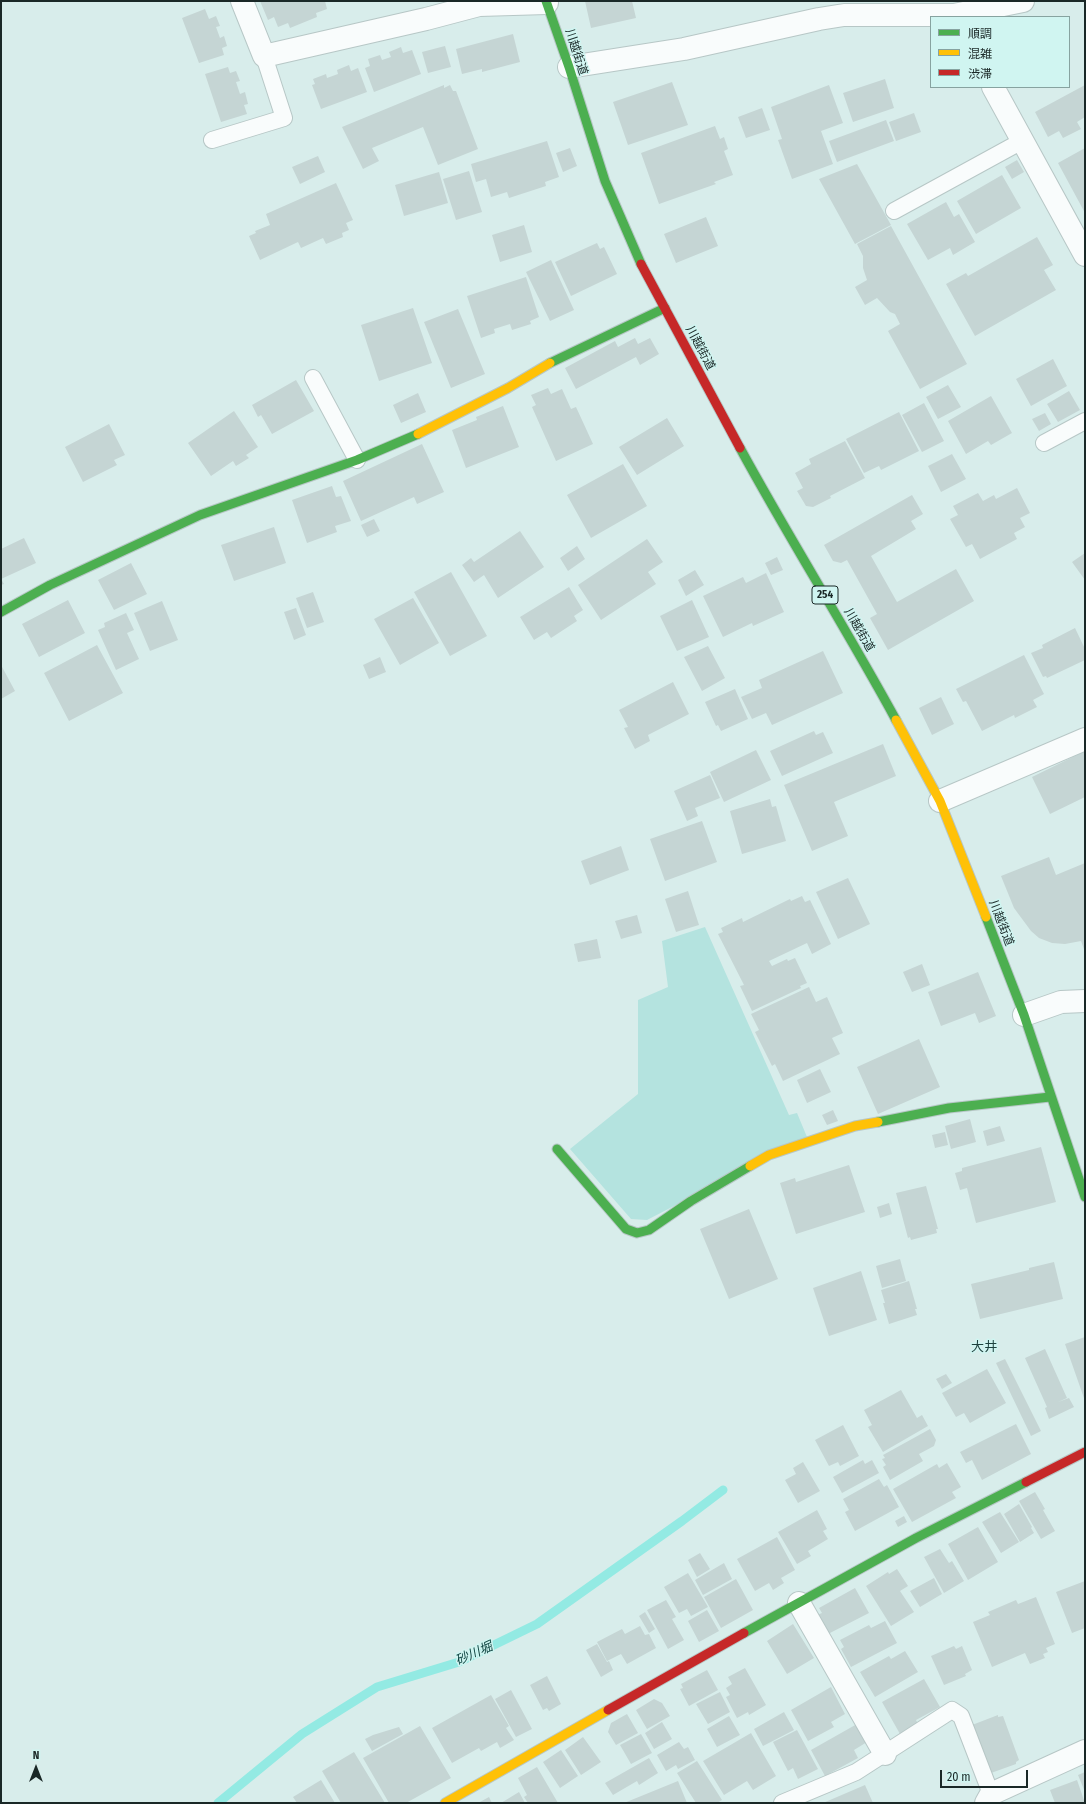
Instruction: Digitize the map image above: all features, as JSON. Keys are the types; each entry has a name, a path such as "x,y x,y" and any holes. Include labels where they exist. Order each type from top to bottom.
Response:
{"main road":[{"name":"川越街道","path":"547,2 605,181 638,259 769,501 859,652 940,801 1024,1015 1050,1097 1085,1197"},
{"path":"1,612 50,585 200,515 357,460 420,433 508,388 549,363 665,308"},
{"path":"558,1149 626,1229 637,1233 648,1230 691,1201 769,1155 855,1126 949,1108 1050,1097"},
{"path":"445,1803 688,1664 916,1538 1085,1452"}],"street":[{"path":"242,1 264,56 426,19 479,5 547,2"},
{"path":"569,67 684,49 819,19 844,15 951,11 1023,1"},
{"path":"994,88 1085,255"},
{"path":"940,801 1085,738"},
{"path":"1024,1015 1061,1002 1085,1001"},
{"path":"799,1603 885,1754"},
{"path":"988,1799 1085,1751"}],"lane":[{"path":"212,140 284,118 264,56"},
{"path":"894,212 1022,141"},
{"path":"313,378 357,460"},
{"path":"1044,443 1085,420"},
{"path":"782,1803 856,1772 952,1710 961,1716 988,1799"}],"shaded area":[{"path":"705,927 789,1115 797,1113 807,1137 647,1220 631,1219 570,1149 638,1094 638,1000 668,987 662,941"}],"building":[{"path":"260,1 325,1 327,9 316,13 317,17 290,28 288,23 278,27 274,17 268,20"},
{"path":"585,1 632,1 636,18 591,28"},
{"path":"205,9 209,19 216,16 220,26 216,27 220,38 224,36 227,46 222,48 224,55 199,63 182,18"},
{"path":"513,34 520,62 482,72 482,69 462,74 456,49"},
{"path":"445,46 451,67 428,73 422,52"},
{"path":"401,47 403,53 412,50 421,74 374,92 365,68 370,66 368,59 380,55 382,60 391,57 389,52"},
{"path":"349,65 351,71 358,68 367,92 321,109 312,85 315,84 313,79 326,74 327,78 338,74 337,70"},
{"path":"228,67 230,73 236,71 240,81 236,82 240,94 245,92 248,104 244,105 247,114 221,122 205,74"},
{"path":"885,79 894,108 853,122 843,93"},
{"path":"672,82 688,125 628,145 613,102"},
{"path":"444,85 444,88 450,85 453,91 456,91 478,149 438,165 423,127 372,148 379,161 363,169 342,127"},
{"path":"829,85 843,123 821,131 833,164 792,179 778,140 782,139 771,107"},
{"path":"1085,85 1085,117 1077,122 1081,129 1063,138 1059,131 1048,137 1035,112"},
{"path":"762,108 770,130 746,138 738,117"},
{"path":"914,113 921,132 896,141 889,122"},
{"path":"886,120 894,141 837,162 829,141"},
{"path":"715,126 720,139 724,137 728,149 724,151 733,175 714,182 716,184 659,204 641,153"},
{"path":"547,141 559,177 545,182 546,186 509,198 507,192 491,197 486,179 476,182 471,164"},
{"path":"570,148 577,166 563,172 556,153"},
{"path":"1085,148 1085,213 1058,163"},
{"path":"318,156 325,172 300,184 292,167"},
{"path":"1017,160 1024,172 1012,179 1005,167"},
{"path":"857,164 891,225 855,244 819,179"},
{"path":"469,171 482,212 456,220 443,179"},
{"path":"439,172 448,203 404,216 395,185"},
{"path":"1002,175 1021,208 976,234 957,201"},
{"path":"336,183 353,220 346,223 349,230 342,233 343,237 326,244 323,238 301,248 298,242 260,260 249,236 256,233 255,231 270,225 266,214"},
{"path":"946,202 954,217 959,214 975,242 953,255 950,248 928,260 907,224"},
{"path":"706,217 718,246 676,263 664,234"},
{"path":"524,225 532,252 500,262 492,235"},
{"path":"891,226 967,364 920,389 888,331 900,324 895,314 890,312 877,298 865,305 855,287 867,280 863,268 863,256 857,244"},
{"path":"1037,237 1053,265 1044,270 1056,290 975,336 946,284 966,273 968,276"},
{"path":"597,243 600,249 604,247 617,274 571,296 555,262"},
{"path":"551,260 574,310 550,321 526,272"},
{"path":"526,277 539,317 530,321 531,324 512,330 510,324 494,329 495,333 481,338 467,296"},
{"path":"413,308 432,363 379,381 361,325"},
{"path":"458,309 485,374 451,388 424,322"},
{"path":"635,338 638,344 650,338 659,354 640,365 636,357 576,389 565,368 615,341 618,347"},
{"path":"1053,359 1067,386 1031,406 1016,379"},
{"path":"296,380 314,411 272,434 261,415 258,417 252,405"},
{"path":"948,385 961,407 938,419 926,397"},
{"path":"548,388 551,394 562,389 571,409 576,407 593,444 556,461 532,407 536,405 531,395"},
{"path":"1069,391 1080,410 1058,422 1047,404"},
{"path":"418,393 426,412 401,423 393,405"},
{"path":"991,396 1012,433 991,445 988,441 966,454 948,421"},
{"path":"924,403 944,441 922,452 902,415"},
{"path":"503,406 519,447 466,468 452,430 477,420 476,417"},
{"path":"234,411 258,447 246,455 249,458 236,466 233,461 211,476 188,443"},
{"path":"899,412 919,451 881,470 879,466 864,473 846,439"},
{"path":"1045,413 1051,424 1039,431 1032,419"},
{"path":"667,418 684,446 637,475 619,447"},
{"path":"109,424 125,455 114,460 117,465 83,482 65,447"},
{"path":"845,441 865,478 830,496 831,498 813,507 806,506 797,491 803,488 795,473 811,464 809,459"},
{"path":"422,444 444,492 417,504 414,497 361,521 343,481"},
{"path":"952,454 966,479 941,492 928,466"},
{"path":"623,464 647,506 591,538 567,495"},
{"path":"332,486 336,497 341,496 351,521 335,526 337,532 307,543 292,500"},
{"path":"1017,488 1030,513 1020,518 1025,527 1014,533 1017,539 980,559 972,544 966,547 950,519 958,515 953,506 978,493 983,501 994,495 996,499"},
{"path":"912,495 923,514 911,521 916,529 871,556 897,602 956,569 974,601 888,650 870,618 877,614 847,560 841,563 833,561 824,545"},
{"path":"374,519 380,531 367,537 361,525"},
{"path":"274,527 286,563 234,581 221,545"},
{"path":"520,531 544,567 498,598 484,575 474,582 462,565 471,558 474,562"},
{"path":"24,538 36,563 1,579 1,549"},
{"path":"647,539 663,562 648,572 656,584 601,620 578,585"},
{"path":"577,546 585,559 568,571 560,558"},
{"path":"1085,553 1085,580 1072,562"},
{"path":"777,557 783,570 771,575 765,563"},
{"path":"131,563 147,594 114,610 98,580"},
{"path":"695,570 704,585 686,596 678,580"},
{"path":"451,572 487,636 450,656 414,592"},
{"path":"766,573 784,612 753,626 752,623 723,637 703,596 743,577 746,583"},
{"path":"569,587 583,610 574,616 577,621 551,638 547,632 534,640 520,617"},
{"path":"313,592 324,622 307,628 296,598"},
{"path":"413,598 439,643 400,665 374,619"},
{"path":"68,600 85,633 39,657 22,624"},
{"path":"692,600 709,637 677,651 660,616"},
{"path":"162,601 178,640 150,651 134,613"},
{"path":"296,608 306,635 294,640 284,612"},
{"path":"126,613 134,630 127,633 139,659 116,670 98,630 105,627 104,623"},
{"path":"1075,628 1085,649 1085,660 1047,678 1046,676 1043,677 1031,653 1043,648 1042,645"},
{"path":"97,645 123,693 69,721 44,673"},
{"path":"708,646 725,678 702,691 684,657"},
{"path":"823,651 843,693 772,725 766,713 752,719 741,697 762,688 759,680"},
{"path":"1024,655 1044,694 1033,700 1037,707 1015,718 1014,715 982,731 966,701 963,702 956,689"},
{"path":"380,657 386,672 369,679 363,665"},
{"path":"1,665 15,691 1,699"},
{"path":"673,682 689,714 648,735 650,741 635,749 624,728 628,727 619,710"},
{"path":"735,689 748,719 721,731 718,725 716,726 705,702"},
{"path":"941,697 954,724 932,735 919,708"},
{"path":"814,731 816,735 823,732 833,753 782,776 770,751"},
{"path":"883,744 896,776 834,802 848,836 812,851 784,785"},
{"path":"756,750 771,780 724,802 710,772"},
{"path":"1085,751 1085,797 1050,814 1032,777"},
{"path":"710,775 720,798 695,808 698,816 687,821 674,791"},
{"path":"770,799 772,807 776,806 786,841 742,854 730,811"},
{"path":"702,821 717,862 665,881 650,839"},
{"path":"621,846 629,870 590,885 581,861"},
{"path":"1049,857 1056,875 1085,863 1085,952 1081,941 1065,944 1052,943 1039,938 1031,931 1014,908 1001,876"},
{"path":"848,878 870,924 838,939 816,892"},
{"path":"688,891 699,925 676,932 665,899"},
{"path":"802,896 805,902 810,900 831,944 812,954 807,943 769,961 772,966 787,959 788,961 795,958 807,983 800,986 801,988 752,1011 740,986 744,985 718,934 723,932 721,928 742,918 743,922 790,899 791,901"},
{"path":"637,915 642,933 621,939 615,921"},
{"path":"597,939 601,958 578,962 574,944"},
{"path":"922,964 930,985 912,992 903,972"},
{"path":"978,972 996,1016 979,1023 975,1013 941,1026 928,992"},
{"path":"809,987 816,1002 827,997 843,1033 832,1038 840,1054 783,1081 775,1064 772,1066 755,1032 759,1030 751,1014"},
{"path":"919,1039 940,1087 878,1114 857,1067"},
{"path":"820,1069 831,1092 807,1103 797,1080"},
{"path":"833,1110 838,1121 827,1125 822,1115"},
{"path":"970,1119 976,1142 951,1149 945,1126"},
{"path":"1000,1126 1005,1141 987,1146 983,1131"},
{"path":"945,1132 948,1145 935,1148 932,1135"},
{"path":"1041,1147 1056,1202 976,1223 967,1188 960,1190 955,1173 962,1171 962,1168"},
{"path":"849,1165 865,1212 796,1234 780,1183 795,1178 796,1182"},
{"path":"926,1186 938,1229 936,1229 937,1233 911,1240 910,1237 908,1238 896,1193"},
{"path":"889,1203 892,1214 880,1218 877,1207"},
{"path":"749,1209 778,1279 729,1299 700,1229"},
{"path":"900,1259 906,1281 882,1288 876,1266"},
{"path":"1054,1262 1063,1299 980,1319 971,1284 1029,1270 1029,1268"},
{"path":"861,1271 877,1320 829,1336 813,1288"},
{"path":"909,1281 917,1309 915,1309 917,1315 889,1324 881,1290"},
{"path":"1085,1337 1085,1401 1065,1344"},
{"path":"1045,1349 1067,1398 1058,1402 1069,1398 1074,1407 1049,1419 1045,1408 1047,1407 1025,1358"},
{"path":"1005,1359 1041,1431 1031,1436 996,1363"},
{"path":"987,1369 1006,1403 970,1423 964,1413 956,1417 942,1393"},
{"path":"946,1374 952,1383 942,1389 936,1379"},
{"path":"901,1390 917,1418 922,1415 928,1426 883,1452 868,1427 872,1425 864,1410"},
{"path":"1016,1424 1031,1454 982,1480 972,1460 966,1463 960,1452"},
{"path":"843,1425 859,1456 840,1466 838,1462 829,1466 815,1440"},
{"path":"930,1429 936,1440 934,1446 919,1454 923,1461 890,1480 883,1467 886,1465 882,1459 885,1458 883,1455"},
{"path":"863,1460 865,1464 872,1460 879,1473 842,1493 833,1477"},
{"path":"803,1462 820,1491 798,1503 785,1480 796,1474 793,1468"},
{"path":"947,1463 961,1487 952,1492 956,1498 912,1522 893,1489 937,1464 939,1468"},
{"path":"879,1479 884,1487 887,1485 899,1507 855,1531 845,1512 849,1510 843,1499"},
{"path":"1035,1492 1055,1531 1041,1539 1019,1501"},
{"path":"1019,1504 1034,1533 1020,1542 1004,1514"},
{"path":"817,1510 827,1529 823,1531 828,1539 808,1551 811,1556 797,1564 778,1532"},
{"path":"1000,1512 1019,1542 1001,1553 982,1522"},
{"path":"904,1516 907,1522 898,1527 895,1521"},
{"path":"978,1527 998,1562 968,1580 948,1544"},
{"path":"777,1537 795,1570 781,1578 784,1583 773,1590 769,1583 755,1591 737,1559"},
{"path":"940,1549 949,1563 952,1561 964,1581 944,1593 924,1557"},
{"path":"700,1553 710,1569 697,1577 688,1560"},
{"path":"724,1563 732,1579 703,1595 695,1580"},
{"path":"897,1569 908,1586 900,1591 914,1612 891,1626 866,1586 888,1572 889,1574"},
{"path":"688,1573 708,1607 691,1616 687,1609 679,1613 664,1587"},
{"path":"934,1578 942,1594 920,1607 910,1591"},
{"path":"736,1579 753,1610 721,1628 704,1597"},
{"path":"1085,1581 1085,1628 1072,1633 1056,1592"},
{"path":"855,1588 869,1613 828,1634 817,1615 822,1613 819,1608"},
{"path":"1036,1597 1055,1644 1046,1648 1048,1652 1043,1654 1045,1658 1030,1664 1025,1653 992,1667 973,1622 990,1615 988,1612 1016,1600 1018,1604"},
{"path":"666,1600 676,1617 672,1619 684,1640 668,1649 647,1610"},
{"path":"707,1610 719,1631 699,1642 688,1621"},
{"path":"645,1612 655,1629 649,1633 639,1616"},
{"path":"885,1621 897,1643 851,1667 841,1649 844,1647 840,1640 869,1625 871,1628"},
{"path":"793,1624 814,1658 787,1674 767,1641"},
{"path":"640,1626 645,1635 649,1634 656,1648 627,1664 621,1654 607,1661 597,1642 622,1629 625,1634"},
{"path":"597,1644 607,1662 609,1661 613,1670 601,1677 586,1650"},
{"path":"954,1646 956,1649 962,1646 972,1670 965,1674 966,1676 944,1685 931,1656"},
{"path":"905,1651 918,1672 875,1697 860,1672 889,1656 891,1659"},
{"path":"745,1668 766,1705 749,1715 748,1712 737,1718 726,1697 730,1695 726,1688 732,1684 728,1677"},
{"path":"707,1670 718,1690 689,1706 680,1689 683,1688 681,1684"},
{"path":"547,1676 561,1704 549,1711 547,1708 543,1710 530,1685"},
{"path":"924,1679 940,1707 916,1720 918,1724 900,1734 882,1702"},
{"path":"831,1687 845,1714 831,1722 834,1727 808,1741 791,1710"},
{"path":"511,1690 532,1729 516,1737 495,1699"},
{"path":"720,1692 730,1712 708,1724 696,1704"},
{"path":"491,1695 509,1726 506,1728 514,1740 500,1748 497,1742 481,1751 479,1748 452,1763 432,1728"},
{"path":"654,1699 662,1703 670,1716 647,1729 636,1710"},
{"path":"784,1712 794,1730 763,1746 754,1729"},
{"path":"627,1714 638,1733 616,1745 608,1732 611,1723"},
{"path":"998,1715 998,1717 1003,1716 1019,1760 1016,1764 991,1773 972,1725"},
{"path":"729,1716 740,1735 717,1747 707,1729"},
{"path":"662,1722 672,1739 654,1749 645,1733"},
{"path":"857,1724 867,1742 854,1750 858,1758 825,1776 811,1750"},
{"path":"420,1726 451,1778 406,1803 389,1803 363,1758"},
{"path":"399,1727 403,1734 372,1751 365,1739"},
{"path":"797,1730 818,1769 798,1779 793,1768 788,1771 773,1742"},
{"path":"751,1733 776,1776 753,1790 747,1781 724,1795 703,1761"},
{"path":"641,1734 652,1753 631,1764 620,1745"},
{"path":"583,1737 601,1762 581,1775 565,1750"},
{"path":"679,1742 684,1749 688,1747 695,1760 678,1769 676,1765 666,1771 657,1755"},
{"path":"561,1750 578,1776 560,1788 543,1762"},
{"path":"354,1752 385,1803 341,1803 322,1771"},
{"path":"649,1758 658,1773 639,1785 637,1781 613,1795 605,1783"},
{"path":"697,1761 722,1800 717,1803 696,1803 677,1773"},
{"path":"537,1767 558,1803 528,1803 524,1797 527,1795 518,1778"},
{"path":"1085,1772 1085,1792 1078,1775"},
{"path":"321,1780 335,1803 297,1803 293,1797"},
{"path":"1077,1780 1085,1803 1055,1803 1050,1790"},
{"path":"678,1781 687,1803 624,1803"},
{"path":"865,1785 873,1803 823,1803"},
{"path":"519,1792 525,1803 501,1803"},
{"path":"489,1797 492,1803 478,1803"}],"waterway":[{"name":"砂川堀","path":"218,1803 302,1734 377,1687 459,1662 537,1624 723,1490"}],"traffic: fast":[{"path":"546,1 569,67 605,181 641,264"},
{"path":"550,363 665,308"},
{"path":"1,612 50,585 200,515 357,460 418,434"},
{"path":"740,448 896,720"},
{"path":"986,917 1024,1015 1085,1197"},
{"path":"878,1122 949,1108 1050,1097"},
{"path":"557,1149 626,1229 637,1233 649,1230 691,1201 750,1166"},
{"path":"744,1633 916,1538 1026,1482"}],"traffic: slow":[{"path":"418,434 508,388 550,363"},
{"path":"896,720 940,801 986,917"},
{"path":"750,1166 769,1155 855,1126 878,1122"},
{"path":"445,1803 608,1710"}],"traffic: jam":[{"path":"641,264 740,448"},
{"path":"1026,1482 1085,1452"},
{"path":"608,1710 744,1633"}],"district":[{"name":"大井","path":"984,1347"}]}
